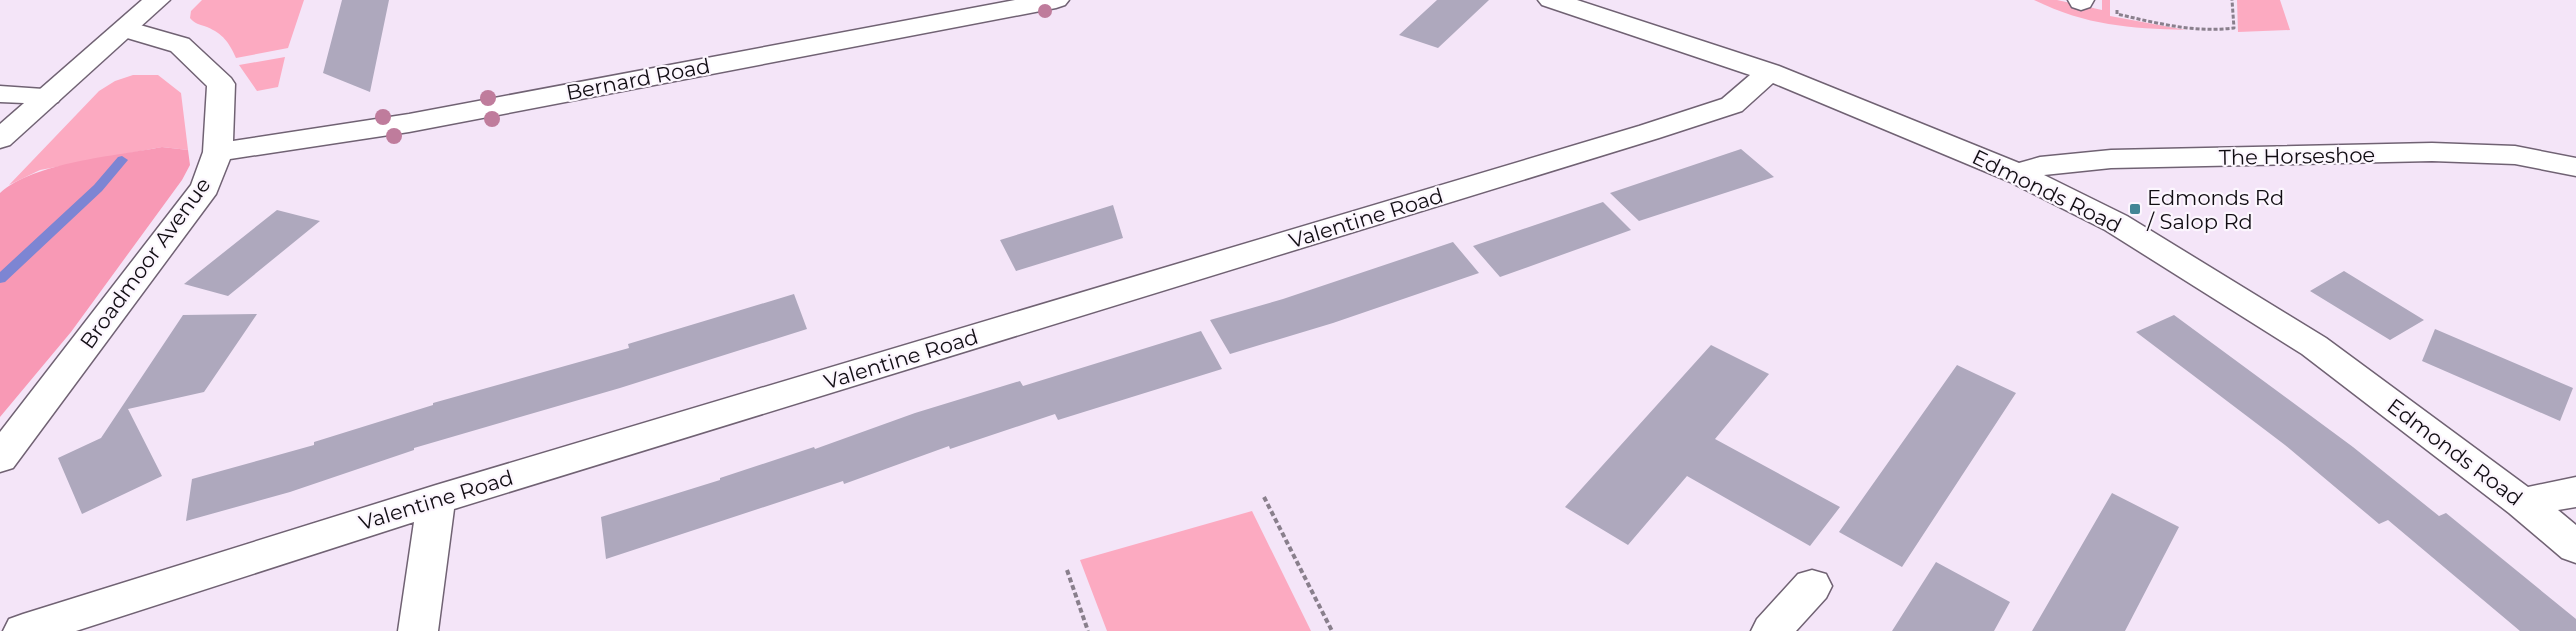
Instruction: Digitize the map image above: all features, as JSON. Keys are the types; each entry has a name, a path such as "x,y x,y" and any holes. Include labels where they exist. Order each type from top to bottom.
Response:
{"street":[{"path":"0,139 157,0"},
{"name":"Bernard Road","path":"219,152 409,123 1056,0"},
{"name":"Edmonds Road","path":"1551,0 1769,72 2018,174 2116,223 2314,346 2522,503 2576,547"},
{"name":"Broadmoor Avenue","path":"0,458 205,187 219,152 221,84 180,45 126,29"},
{"name":"Valentine Road","path":"23,631 436,500 1649,132 1732,105 1769,72"},
{"path":"0,94 48,96"},
{"name":"The Horseshoe","path":"2018,174 2040,166 2111,159 2432,152 2516,155 2576,167"},
{"path":"2522,503 2576,492"},
{"path":"418,631 436,500"},
{"path":"1771,631 1812,586"}],"path":[{"path":"2117,7 2117,14 2191,29 2222,31 2234,28 2232,0"},
{"path":"1264,497 1332,631"},
{"path":"1066,570 1088,631"}],"shaded area":[{"path":"202,0 304,0 288,48 236,58 228,43 221,36 195,23 190,18 191,11"},
{"path":"2034,0 2057,0 2102,10 2102,0 2110,0 2110,16 2186,30 2108,24 2072,15"},
{"path":"2237,0 2280,0 2290,30 2238,32"},
{"path":"285,57 278,87 257,91 239,65"},
{"path":"133,75 158,75 181,93 188,150 162,147 40,170 9,185 99,91 115,81"},
{"path":"162,147 188,150 190,165 182,180 71,332 0,417 0,193 15,182 54,167"},
{"path":"1252,511 1311,631 1107,631 1080,560"}],"building":[{"path":"342,0 389,0 370,92 323,73"},
{"path":"1437,0 1489,0 1438,48 1399,35"},
{"path":"1741,149 1774,177 1639,221 1610,193"},
{"path":"1603,202 1631,230 1500,277 1473,246"},
{"path":"1113,205 1123,238 1016,271 1000,240"},
{"path":"277,210 320,221 228,296 184,284"},
{"path":"1453,242 1479,273 1333,323 1230,354 1210,320 1283,299"},
{"path":"2344,271 2424,320 2390,340 2310,291"},
{"path":"794,294 807,329 620,388 414,448 414,450 290,492 186,521 192,479 314,445 314,442 433,405 433,403 629,348 628,344"},
{"path":"257,314 204,392 128,409 162,476 82,514 58,458 101,438 183,315"},
{"path":"2174,315 2353,447 2439,516 2446,513 2576,619 2576,631 2520,631 2388,520 2379,524 2285,445 2136,332"},
{"path":"2435,329 2573,388 2560,421 2422,361"},
{"path":"1201,331 1222,369 1058,420 1055,414 950,449 949,446 844,484 843,481 606,559 601,517 720,480 720,478 814,447 815,449 915,413 1020,381 1023,386"},
{"path":"1711,345 1769,374 1715,439 1840,507 1810,546 1687,476 1628,545 1565,507"},
{"path":"1957,365 2016,393 1902,567 1839,532"},
{"path":"2112,493 2179,527 2125,631 2032,631"},
{"path":"1936,562 2010,602 1994,631 1892,631"}],"waterway":[{"path":"0,279 98,188 122,160"}],"place":[{"name":"Edmonds Rd / Salop Rd","path":"2135,209"}]}
